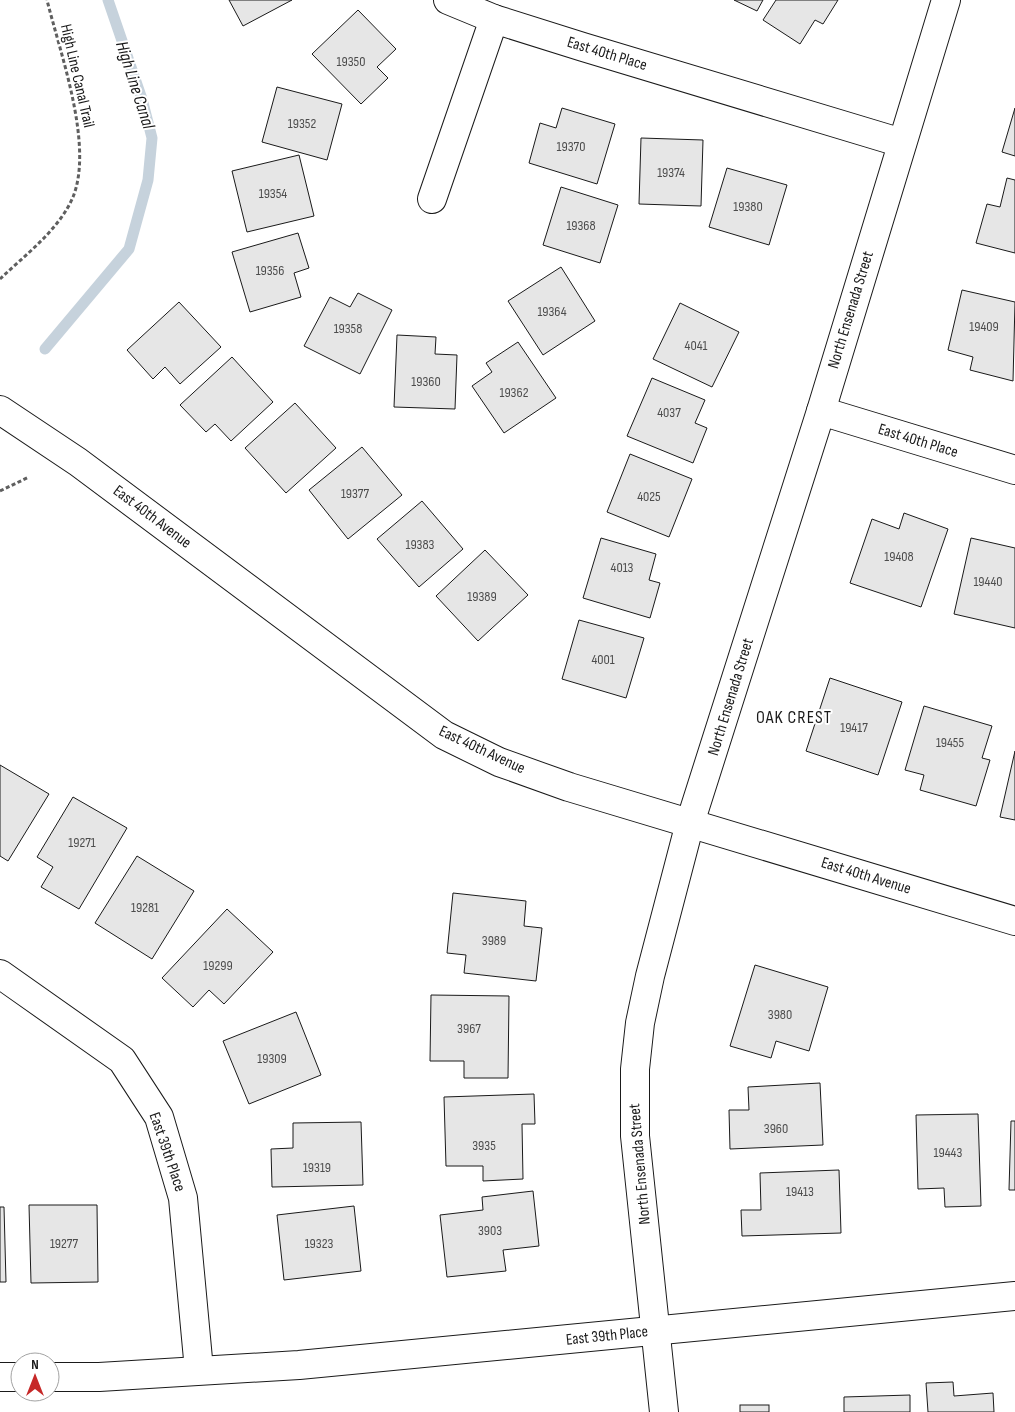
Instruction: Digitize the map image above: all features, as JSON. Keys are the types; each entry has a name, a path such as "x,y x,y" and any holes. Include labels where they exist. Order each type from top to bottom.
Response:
{"street":[{"name":"East 40th Place","path":"448,0 494,19 902,143"},
{"name":"North Ensenada Street","path":"664,1412 657,1331 635,1136 635,1069 640,1023 650,976 690,823 821,411 946,0"},
{"path":"432,199 494,19"},
{"name":"East 40th Avenue","path":"0,410 86,468 444,734 498,762 569,787 1015,921"},
{"name":"East 40th Place","path":"821,411 1015,470"},
{"name":"East 39th Place","path":"0,974 122,1060 159,1117 183,1198 199,1370"},
{"name":"East 39th Place","path":"60,1377 299,1365 1015,1296"}],"path":[{"name":"High Line Canal Trail","path":"0,279 52,229 72,198 79,174 78,127 47,0"},
{"path":"0,491 29,477"}],"building":[{"path":"229,0 292,0 243,26"},
{"path":"734,0 763,0 757,11"},
{"path":"776,0 838,0 823,24 815,20 800,44 763,20"},
{"path":"358,10 396,49 377,67 388,78 361,104 312,54"},
{"path":"277,87 342,104 327,160 262,142"},
{"path":"562,108 615,124 597,184 529,163 540,123 556,128"},
{"path":"1015,108 1015,156 1002,152"},
{"path":"641,138 703,140 701,206 639,204"},
{"path":"299,155 314,216 247,232 232,171"},
{"path":"727,168 787,185 769,245 709,227"},
{"path":"1007,178 1015,180 1015,253 976,243 987,204 1000,207"},
{"path":"561,187 618,205 600,263 543,245"},
{"path":"298,233 309,268 294,273 301,297 250,312 232,252"},
{"path":"561,267 595,321 543,355 508,301"},
{"path":"962,290 1015,302 1013,381 970,370 973,357 948,350"},
{"path":"358,293 392,310 360,374 304,346 330,297 350,307"},
{"path":"179,302 221,347 180,384 165,367 153,379 127,350"},
{"path":"680,303 739,332 712,387 653,359"},
{"path":"397,335 436,337 435,354 457,355 455,409 394,407"},
{"path":"518,342 556,398 504,433 472,386 492,372 486,363"},
{"path":"232,357 273,402 231,441 215,424 206,432 180,405"},
{"path":"652,378 705,400 695,423 707,428 693,463 627,436"},
{"path":"295,403 336,448 286,493 245,448"},
{"path":"362,447 402,495 348,539 309,490"},
{"path":"630,454 692,479 669,537 607,512"},
{"path":"422,501 463,549 419,587 377,539"},
{"path":"904,513 948,529 921,607 850,583 872,519 899,529"},
{"path":"601,538 656,554 649,580 660,583 650,618 583,598"},
{"path":"971,538 1015,548 1015,628 954,614"},
{"path":"485,550 528,595 478,641 436,596"},
{"path":"579,620 644,638 626,698 562,679"},
{"path":"830,678 902,702 878,775 806,751"},
{"path":"924,706 992,726 982,758 990,760 976,806 920,790 924,775 905,770"},
{"path":"1015,751 1015,820 1000,817"},
{"path":"0,765 49,794 8,861 0,856"},
{"path":"73,797 127,828 79,909 41,887 53,867 37,857"},
{"path":"137,856 194,891 152,959 95,923"},
{"path":"453,893 526,901 524,926 542,928 536,981 464,973 466,955 447,953"},
{"path":"227,909 273,952 224,1004 209,990 193,1007 162,978"},
{"path":"755,965 828,987 809,1051 776,1041 771,1058 730,1046"},
{"path":"431,995 509,996 508,1078 464,1078 464,1061 430,1061"},
{"path":"296,1012 321,1075 249,1104 223,1041"},
{"path":"820,1083 823,1145 730,1149 729,1110 749,1110 748,1087"},
{"path":"534,1094 535,1124 522,1124 523,1179 483,1181 483,1166 446,1166 444,1097"},
{"path":"978,1114 981,1206 945,1207 944,1188 918,1189 916,1115"},
{"path":"1011,1121 1015,1121 1015,1190 1009,1190"},
{"path":"361,1122 363,1185 272,1187 271,1149 293,1148 293,1123"},
{"path":"839,1170 841,1233 742,1236 741,1210 761,1210 760,1173"},
{"path":"533,1191 539,1246 503,1250 506,1271 447,1277 440,1215 483,1210 482,1197"},
{"path":"29,1205 97,1205 98,1282 31,1283"},
{"path":"354,1206 361,1271 284,1280 277,1215"},
{"path":"0,1207 4,1207 6,1282 0,1282"},
{"path":"953,1382 954,1396 993,1393 994,1412 928,1412 926,1383"},
{"path":"910,1395 910,1412 844,1412 844,1397"},
{"path":"740,1405 769,1405 769,1412 740,1412"}],"waterway":[{"name":"High Line Canal","path":"45,349 129,249 148,180 152,138 142,99 108,0"}],"district":[{"name":"OAK CREST","path":"794,717"}]}
